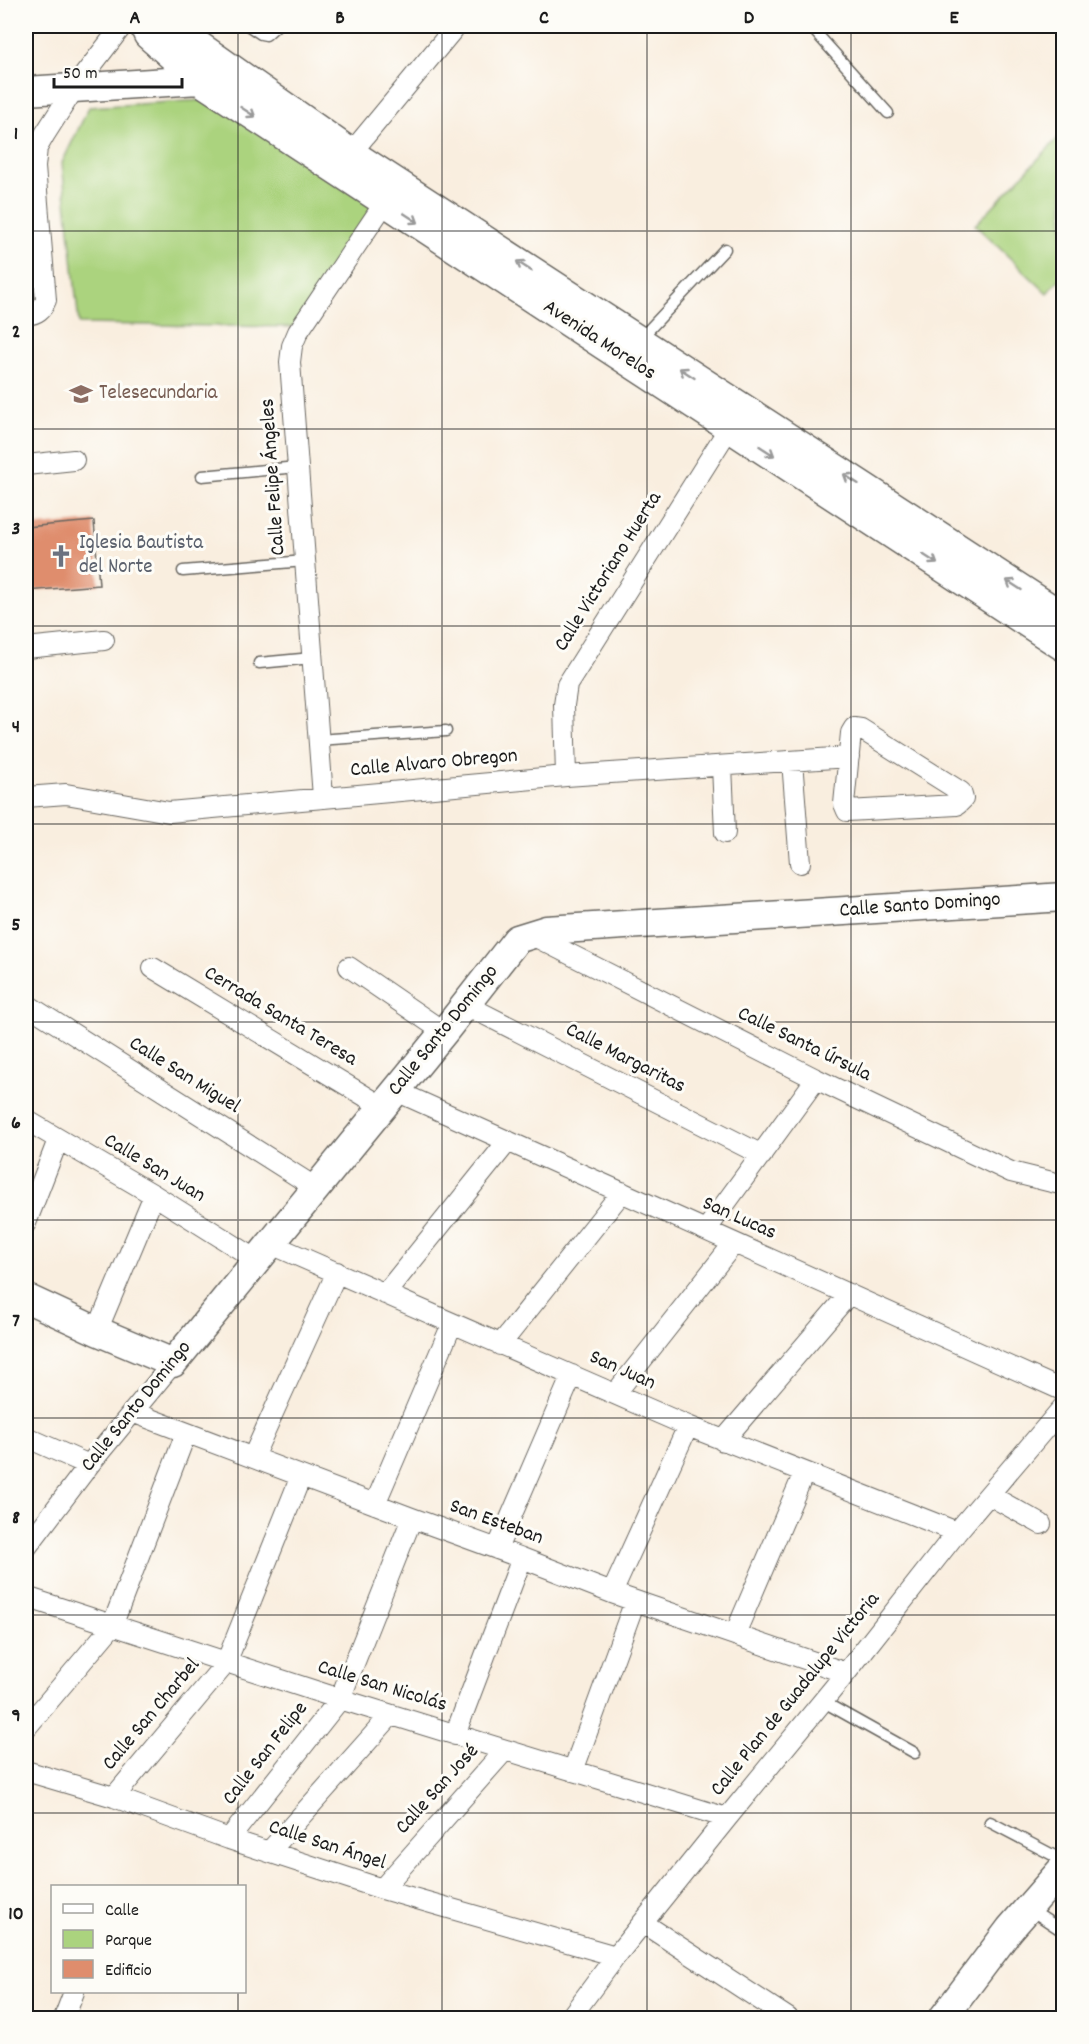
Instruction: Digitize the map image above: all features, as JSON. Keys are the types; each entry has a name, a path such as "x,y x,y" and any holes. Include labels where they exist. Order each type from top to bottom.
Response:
{"main road":[{"name":"Avenida Morelos","path":"144,26 148,35 199,80 638,341 736,417 1064,646"},
{"name":"Avenida Morelos","path":"171,26 351,153 392,193 736,417 1064,617"},
{"path":"26,91 199,80"},
{"name":"Calle Santo Domingo","path":"173,1363 466,1005 517,939 546,930 1064,897"},
{"path":"26,1298 173,1363"},
{"path":"943,2019 1010,1929 1064,1868"}],"street":[{"path":"34,312 46,300 35,166 37,148 75,87 122,26"},
{"path":"351,153 456,26"},
{"name":"Calle Felipe Ángeles","path":"323,797 290,362 292,346 298,332 392,193"},
{"name":"Calle Victoriano Huerta","path":"566,776 564,705 567,685 736,417"},
{"path":"26,465 74,460"},
{"path":"26,648 104,640"},
{"path":"854,728 861,729 961,792 963,799 957,805 847,811 844,804 849,758 851,733 854,728"},
{"name":"Calle Alvaro Obregon","path":"26,797 75,795 169,812 566,776 849,758"},
{"path":"792,761 800,863"},
{"path":"722,766 725,834"},
{"name":"Calle Santa Úrsula","path":"530,934 816,1079 1011,1172 1064,1185"},
{"path":"349,967 444,1032"},
{"name":"Cerrada Santa Teresa","path":"153,968 389,1099"},
{"name":"Calle San Miguel","path":"26,1004 316,1188"},
{"name":"Calle Margaritas","path":"466,1005 762,1155"},
{"path":"706,1230 816,1079"},
{"name":"San Lucas","path":"389,1099 508,1142 1064,1391"},
{"name":"Calle San Juan","path":"26,1120 154,1195 264,1252"},
{"path":"26,1223 58,1140"},
{"path":"385,1294 508,1142"},
{"path":"500,1345 622,1192"},
{"path":"97,1331 154,1195"},
{"path":"615,1394 734,1243"},
{"name":"San Juan","path":"264,1252 337,1272 723,1441 957,1532"},
{"path":"253,1457 337,1272"},
{"path":"723,1441 849,1294"},
{"path":"375,1504 452,1323"},
{"name":"Calle Santo Domingo","path":"26,1548 89,1465 173,1363"},
{"path":"497,1549 572,1375"},
{"name":"Calle Plan de Guadalupe Victoria","path":"577,2016 616,1956 726,1818 846,1673 957,1532 1064,1406"},
{"name":"San Esteban","path":"132,1412 612,1593 846,1673"},
{"path":"612,1593 688,1426"},
{"path":"26,1728 112,1626 186,1433"},
{"path":"26,1437 89,1465"},
{"path":"735,1634 804,1473"},
{"name":"Calle San Charbel","path":"114,1797 226,1663 301,1476"},
{"path":"990,1495 1041,1524"},
{"name":"Calle San Felipe","path":"229,1839 340,1700 412,1518"},
{"path":"455,1735 522,1558"},
{"name":"Calle San Nicolás","path":"26,1597 340,1700 726,1818"},
{"path":"573,1771 635,1601"},
{"path":"269,1852 391,1715"},
{"name":"Calle San José","path":"382,1889 505,1750"},
{"name":"Calle San Ángel","path":"26,1771 114,1797 229,1839 382,1889 616,1956"},
{"path":"643,1923 788,2019"},
{"path":"64,2019 74,1993"}],"lane":[{"path":"249,26 266,35 276,26"},
{"path":"810,26 888,113"},
{"path":"638,341 725,249"},
{"path":"202,476 297,467"},
{"path":"183,570 305,561"},
{"path":"259,663 312,658"},
{"path":"318,740 446,730"},
{"path":"822,1701 915,1753"},
{"path":"990,1822 1064,1861"},
{"path":"1028,1908 1064,1932"}],"green space":[{"path":"220,99 376,205 297,327 79,324 62,163 89,107"},
{"path":"1063,133 1063,276 1047,293 975,225"}],"building":[{"name":"Iglesia Bautista del Norte","path":"94,521 99,585 26,591 26,527"}],"place":[{"name":"Telesecundaria","path":"81,394"},
{"name":"Iglesia Bautista del Norte","path":"61,556"}]}
